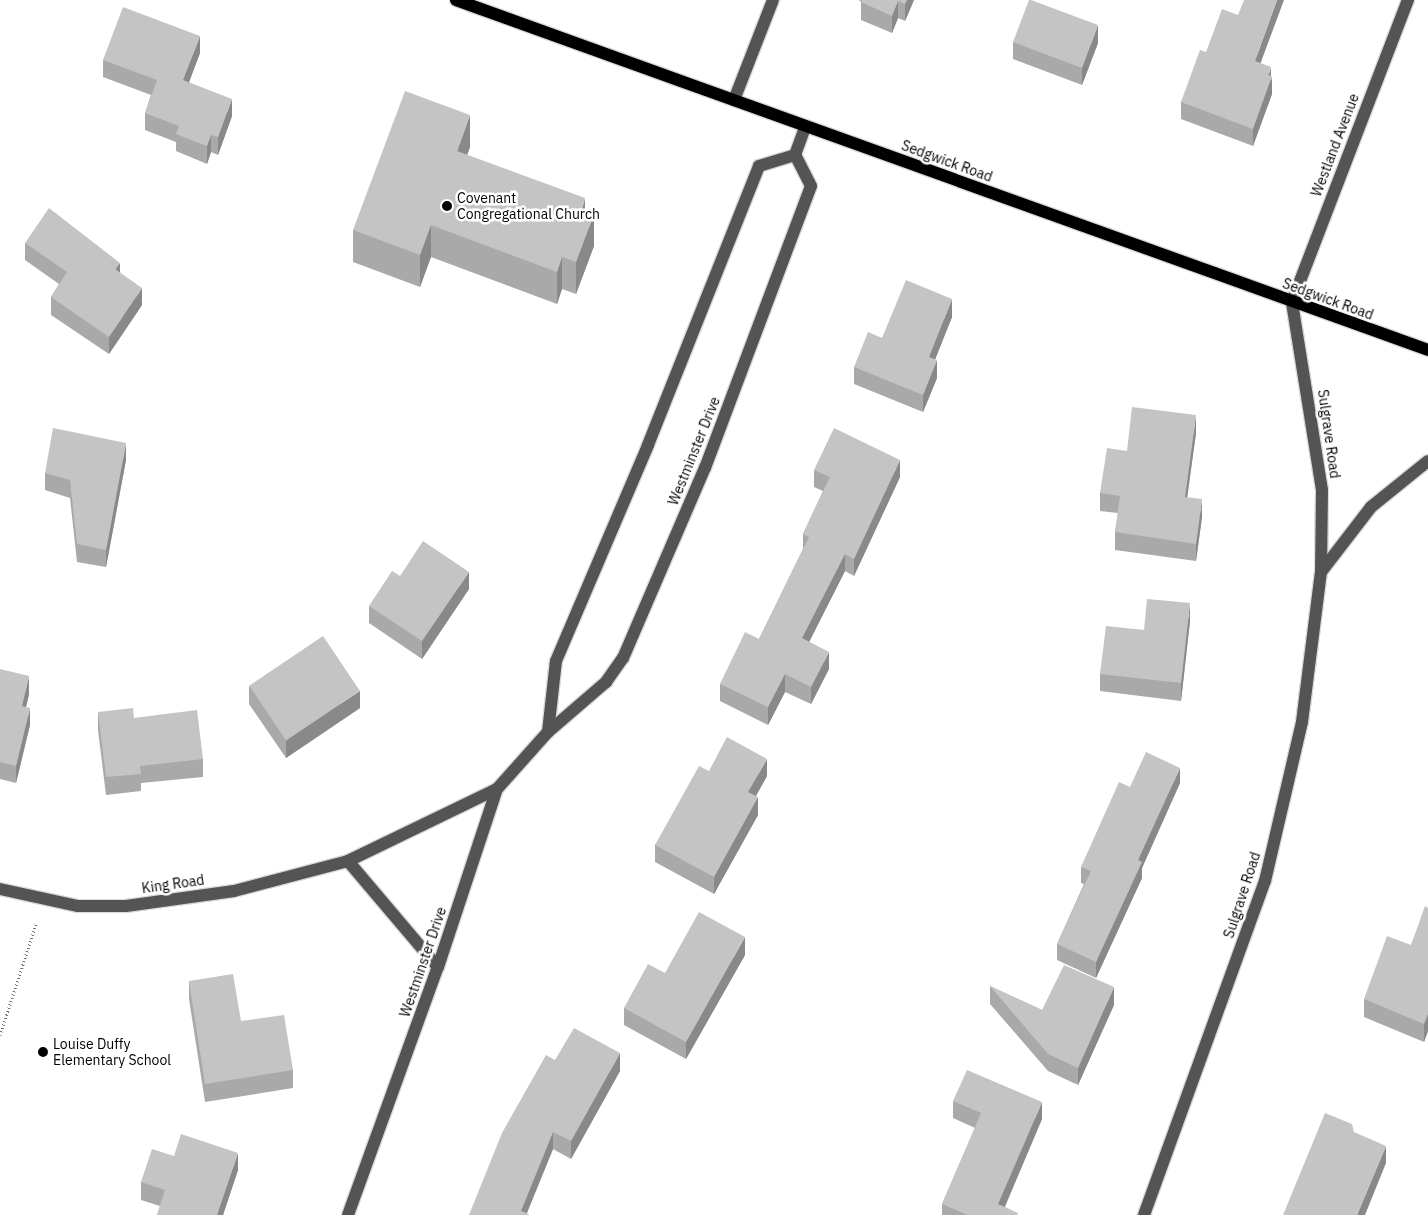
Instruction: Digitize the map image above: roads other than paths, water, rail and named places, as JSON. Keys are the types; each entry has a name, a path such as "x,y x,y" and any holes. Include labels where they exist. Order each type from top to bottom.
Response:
{"main road":[{"name":"Sedgwick Road","path":"456,0 1428,350"}],"street":[{"path":"734,100 773,0"},
{"name":"Westland Avenue","path":"1292,302 1408,0"},
{"path":"548,732 556,661 648,445 759,166 795,156 805,127"},
{"name":"Westminster Drive","path":"348,1215 438,967 497,789 548,732 606,682 623,658 705,468 811,186 795,156"},
{"name":"Sulgrave Road","path":"1144,1215 1265,881 1302,722 1321,572 1322,490 1292,302"},
{"path":"1321,572 1371,507 1428,461"},
{"name":"King Road","path":"0,889 78,906 126,906 234,890 348,861 497,789"},
{"path":"348,861 438,967"}],"place":[{"name":"Covenant Congregational Church","path":"447,206"},
{"name":"Louise Duffy Elementary School","path":"43,1052"}]}
